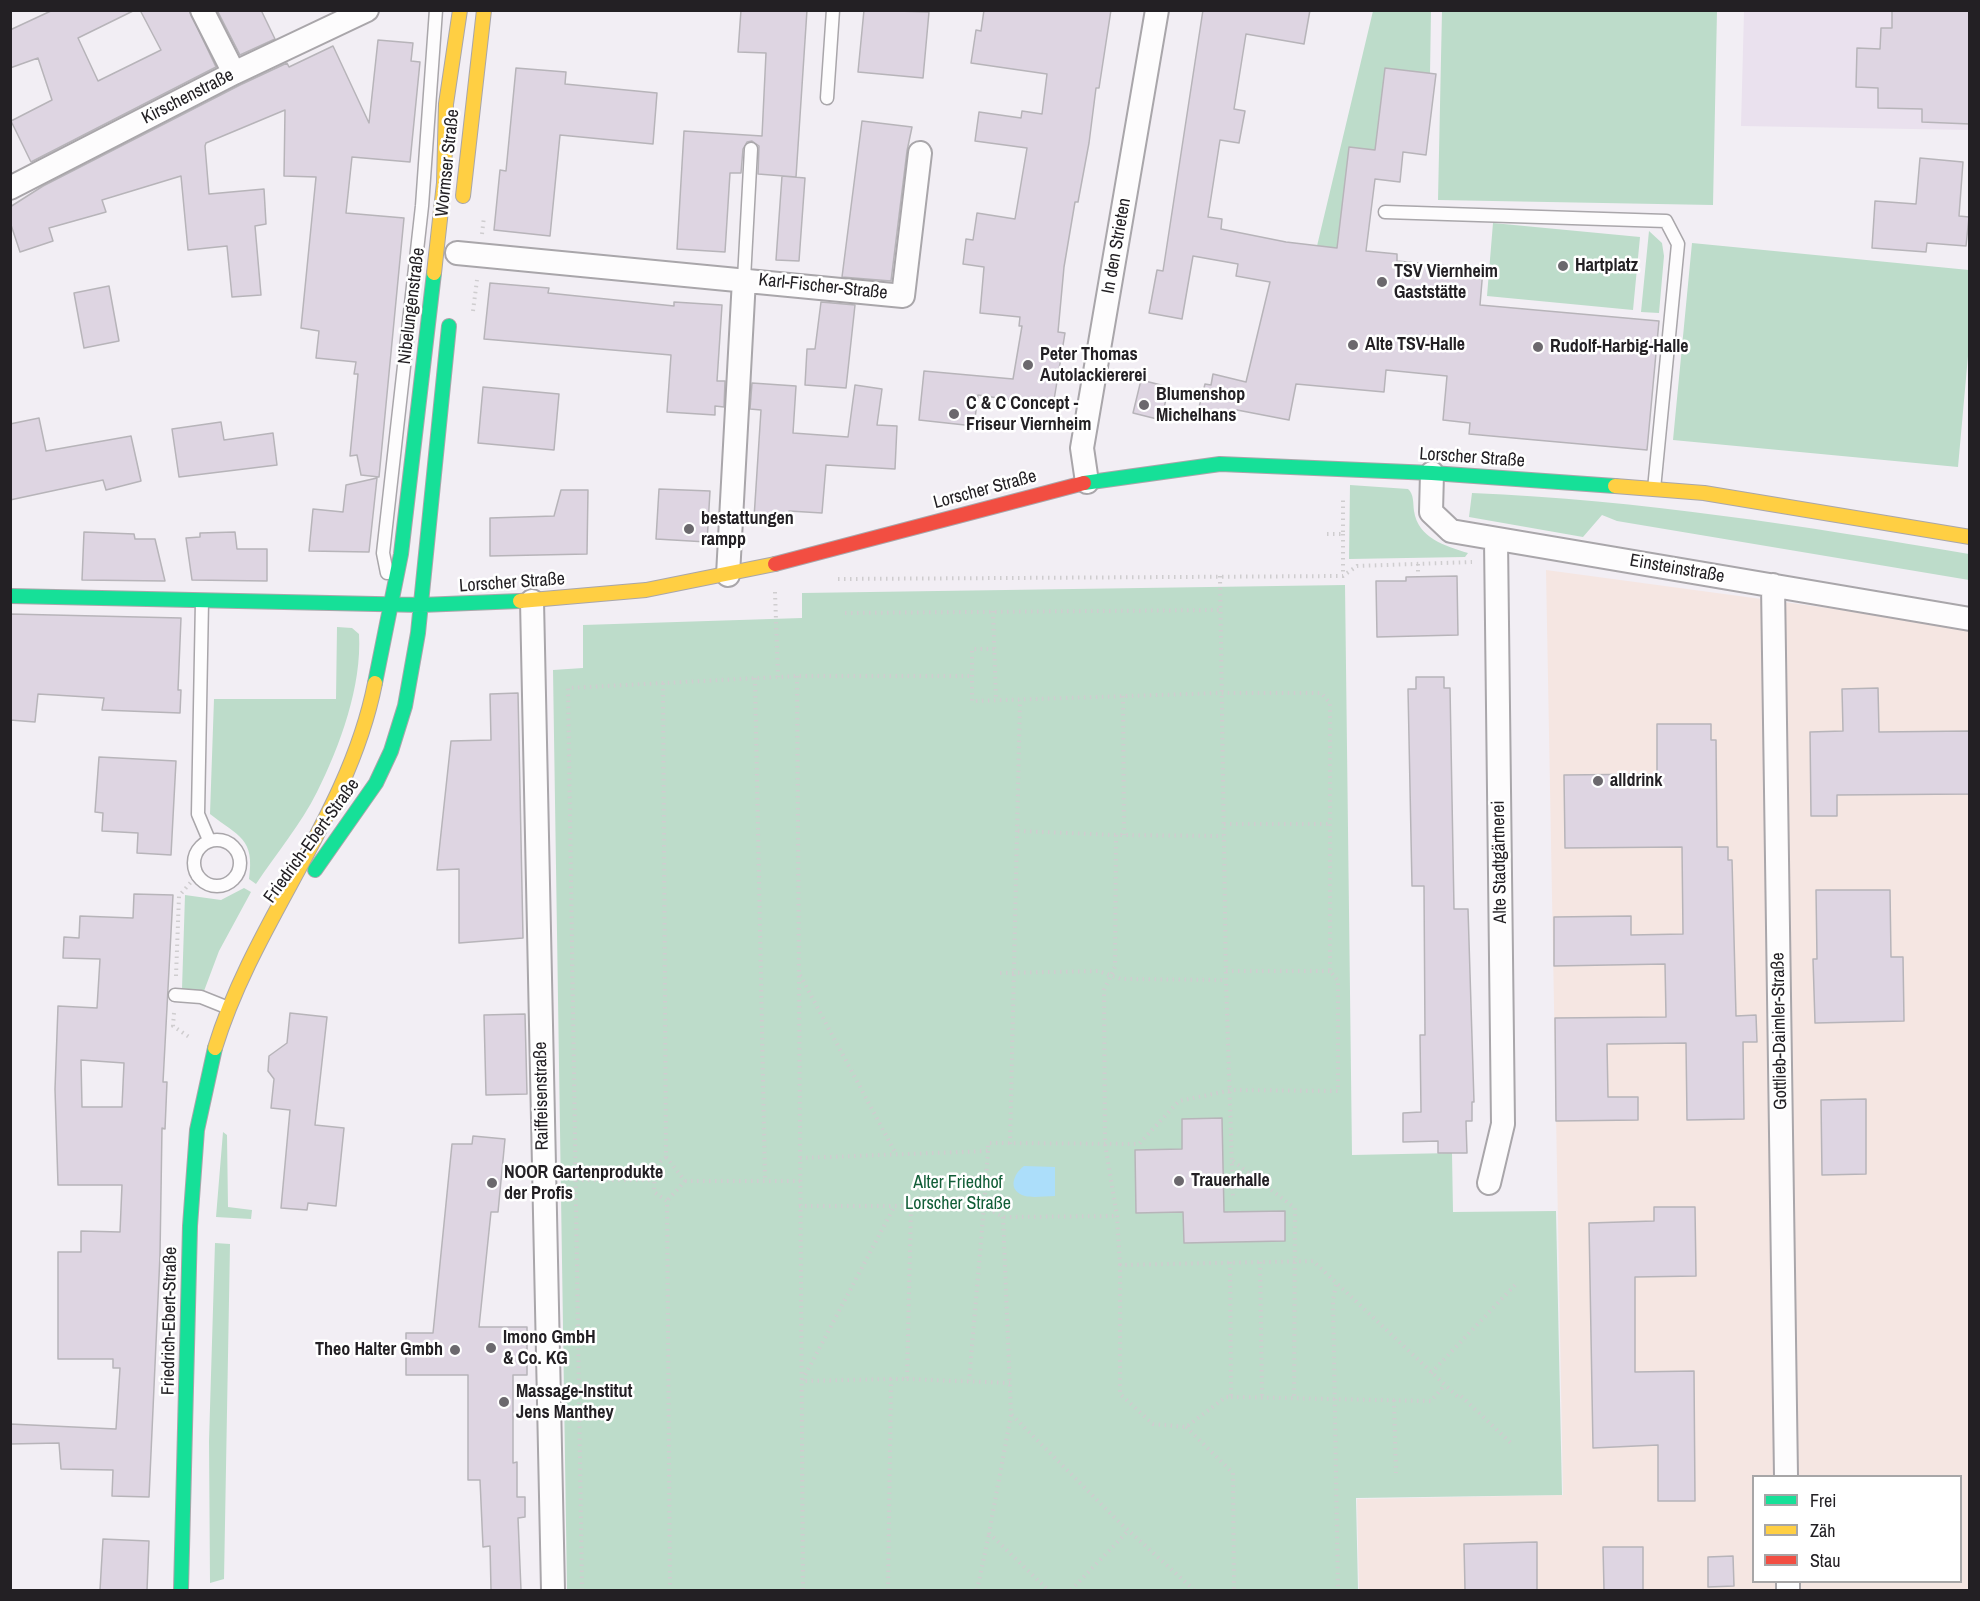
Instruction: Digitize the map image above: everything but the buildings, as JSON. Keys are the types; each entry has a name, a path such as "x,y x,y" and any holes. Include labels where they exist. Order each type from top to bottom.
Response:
{"street":[{"path":"202,10 234,73"},
{"name":"Kirschenstraße","path":"10,188 234,73 367,10"},
{"name":"Nibelungenstraße","path":"393,604 402,554 444,183 446,104 460,10"},
{"name":"Wormser Straße","path":"461,207 484,10"},
{"name":"In den Strieten","path":"1087,482 1082,448 1157,10"},
{"name":"Karl-Fischer-Straße","path":"457,253 903,296 920,153"},
{"name":"Karl-Fischer-Straße","path":"728,575 744,279"},
{"path":"421,605 451,309"},
{"name":"Lorscher Straße","path":"10,596 421,605 532,601 646,590 772,565 1087,482 1220,465 1432,473 1704,493 1970,537"},
{"name":"Einsteinstraße","path":"1432,473 1431,512 1450,531 1496,551 1773,585 1970,619"},
{"name":"Alte Stadtgärtnerei","path":"1489,1183 1503,1124 1496,551"},
{"name":"Gottlieb-Daimler-Straße","path":"1773,585 1786,1475"},
{"name":"Raiffeisenstraße","path":"532,601 553,1590"},
{"name":"Friedrich-Ebert-Straße","path":"181,1590 193,1177 197,1130 213,1054 227,1008 253,952 348,775 373,694 393,604"},
{"name":"Friedrich-Ebert-Straße","path":"253,952 355,817 392,750 408,688 421,605"}],"lane":[{"path":"393,604 383,553 422,206 436,10"},
{"path":"827,98 833,10"},
{"path":"744,279 751,149"},
{"path":"1385,212 1666,221 1678,244 1654,490"},
{"path":"202,599 198,814 208,840"},
{"path":"208,840 225,840 237,851 240,858 237,874 225,885 209,885 196,875 194,856 202,844 208,840"},
{"path":"175,995 201,997 227,1008"}],"path":[{"path":"473,314 484,210"},
{"path":"1343,576 1345,469"},
{"path":"1327,534 1343,534"},
{"path":"833,579 1343,576 1357,566 1418,564 1496,551"},
{"path":"1418,564 1418,573"},
{"path":"772,565 778,619 778,677"},
{"path":"1220,576 1226,981 1232,1090 1233,1198"},
{"path":"845,613 1220,609"},
{"path":"993,611 996,700"},
{"path":"969,1382 988,1143 1139,1143 1179,1101 1232,1090 1338,1091 1338,981 1330,971 1330,703 1321,693 1221,693 972,701 972,650 995,649"},
{"path":"798,676 802,1590"},
{"path":"582,1590 568,688 798,676 972,676"},
{"path":"755,678 765,1181"},
{"path":"663,683 666,1157 685,1181"},
{"path":"1123,696 1124,835"},
{"path":"1010,1144 1020,700"},
{"path":"1224,824 1329,824"},
{"path":"1018,831 1223,836"},
{"path":"1116,835 1115,967 1104,990 1106,1144 1117,1216 1120,1265 1120,1394 1153,1424 1186,1427 1233,1473 1234,1590"},
{"path":"196,875 179,896 173,1026 213,1054"},
{"path":"1000,973 1099,971 1121,979 1226,981"},
{"path":"1226,971 1330,971"},
{"path":"799,974 896,1154"},
{"path":"800,1158 988,1151"},
{"path":"666,1157 655,1166 654,1192 667,1202"},
{"path":"1233,1161 1295,1208 1294,1397"},
{"path":"576,1180 654,1179"},
{"path":"670,1590 667,1202 685,1181 800,1181"},
{"path":"799,1206 984,1206 1003,1216 1117,1216"},
{"path":"907,1379 911,1206"},
{"path":"802,1381 894,1207"},
{"path":"1003,1216 1011,1414 1128,1531 1194,1590"},
{"path":"1120,1265 1313,1261 1431,1373 1458,1397 1461,1396 1513,1445"},
{"path":"1230,1262 1231,1397"},
{"path":"1260,1262 1262,1397"},
{"path":"1431,1373 1516,1284"},
{"path":"1336,1285 1333,1300 1338,1590"},
{"path":"888,1590 891,1379"},
{"path":"802,1381 907,1379 1010,1383"},
{"path":"1186,1427 1226,1396 1431,1401 1445,1385"},
{"path":"1394,1400 1396,1473"},
{"path":"977,1590 1011,1415"},
{"path":"1071,1590 1128,1531"},
{"path":"989,1533 1048,1590"}],"shaded area":[{"path":"1744,11 1969,11 1969,130 1741,126"},
{"path":"1546,570 1969,627 1969,1590 1359,1590 1357,1499 1563,1495"}],"green space":[{"path":"1373,11 1431,11 1430,74 1375,150 1349,148 1341,218 1341,248 1317,246"},
{"path":"1442,11 1717,11 1713,205 1438,200"},
{"name":"Hartplatz","path":"1493,223 1640,237 1633,310 1487,296"},
{"path":"1649,231 1662,243 1664,256 1659,313 1641,312"},
{"path":"1692,243 1969,270 1969,345 1958,467 1673,440"},
{"path":"1350,485 1408,489 1421,528 1434,540 1468,553 1465,557 1349,559"},
{"path":"1472,493 1535,496 1660,508 1784,524 1969,554 1969,580 1617,521 1602,515 1583,537 1469,517"},
{"name":"Alter Friedhof Lorscher Straße","path":"1345,585 1352,1155 1452,1153 1453,1212 1556,1211 1562,1495 1356,1498 1358,1590 567,1590 553,670 583,668 583,625 802,618 802,593"},
{"path":"337,627 352,628 359,634 357,674 348,715 334,755 311,804 256,884 249,879 250,855 247,846 237,834 210,814 214,699 336,699"},
{"path":"244,888 251,892 219,951 204,991 182,989 185,895 221,900"},
{"path":"223,1132 227,1135 228,1207 252,1210 251,1219 216,1217"},
{"path":"215,1243 230,1244 224,1579 210,1583 209,1441"}],"water":[{"path":"1024,1166 1055,1167 1055,1196 1028,1197 1019,1194 1014,1182 1017,1173"}],"traffic: fast":[{"path":"375,683 401,554 434,273"},
{"path":"315,870 376,783 391,751 405,706 418,633 449,326"},
{"path":"1084,483 1220,464 1432,473 1615,486"},
{"path":"10,596 421,605 520,601"},
{"path":"181,1590 190,1226 197,1130 215,1048"}],"traffic: slow":[{"path":"434,273 444,183 446,104 460,10"},
{"path":"463,196 484,10"},
{"path":"1615,486 1704,493 1970,537"},
{"path":"520,601 646,590 775,564"},
{"path":"215,1048 232,1001 253,956 345,778 362,731 375,683"}],"traffic: jam":[{"path":"775,564 1084,483"}],"place":[{"name":"Hartplatz","path":"1563,266"},
{"name":"TSV Viernheim Gaststätte","path":"1382,282"},
{"name":"Alte TSV-Halle","path":"1353,345"},
{"name":"Rudolf-Harbig-Halle","path":"1538,347"},
{"name":"Peter Thomas Autolackiererei","path":"1028,365"},
{"name":"Blumenshop Michelhans","path":"1144,405"},
{"name":"C & C Concept - Friseur Viernheim","path":"954,414"},
{"name":"bestattungen rampp","path":"689,529"},
{"name":"alldrink","path":"1598,781"},
{"name":"Trauerhalle","path":"1179,1181"},
{"name":"NOOR Gartenprodukte der Profis","path":"492,1183"},
{"name":"Imono GmbH & Co. KG","path":"491,1348"},
{"name":"Theo Halter Gmbh","path":"455,1350"},
{"name":"Massage-Institut Jens Manthey","path":"504,1402"}]}
